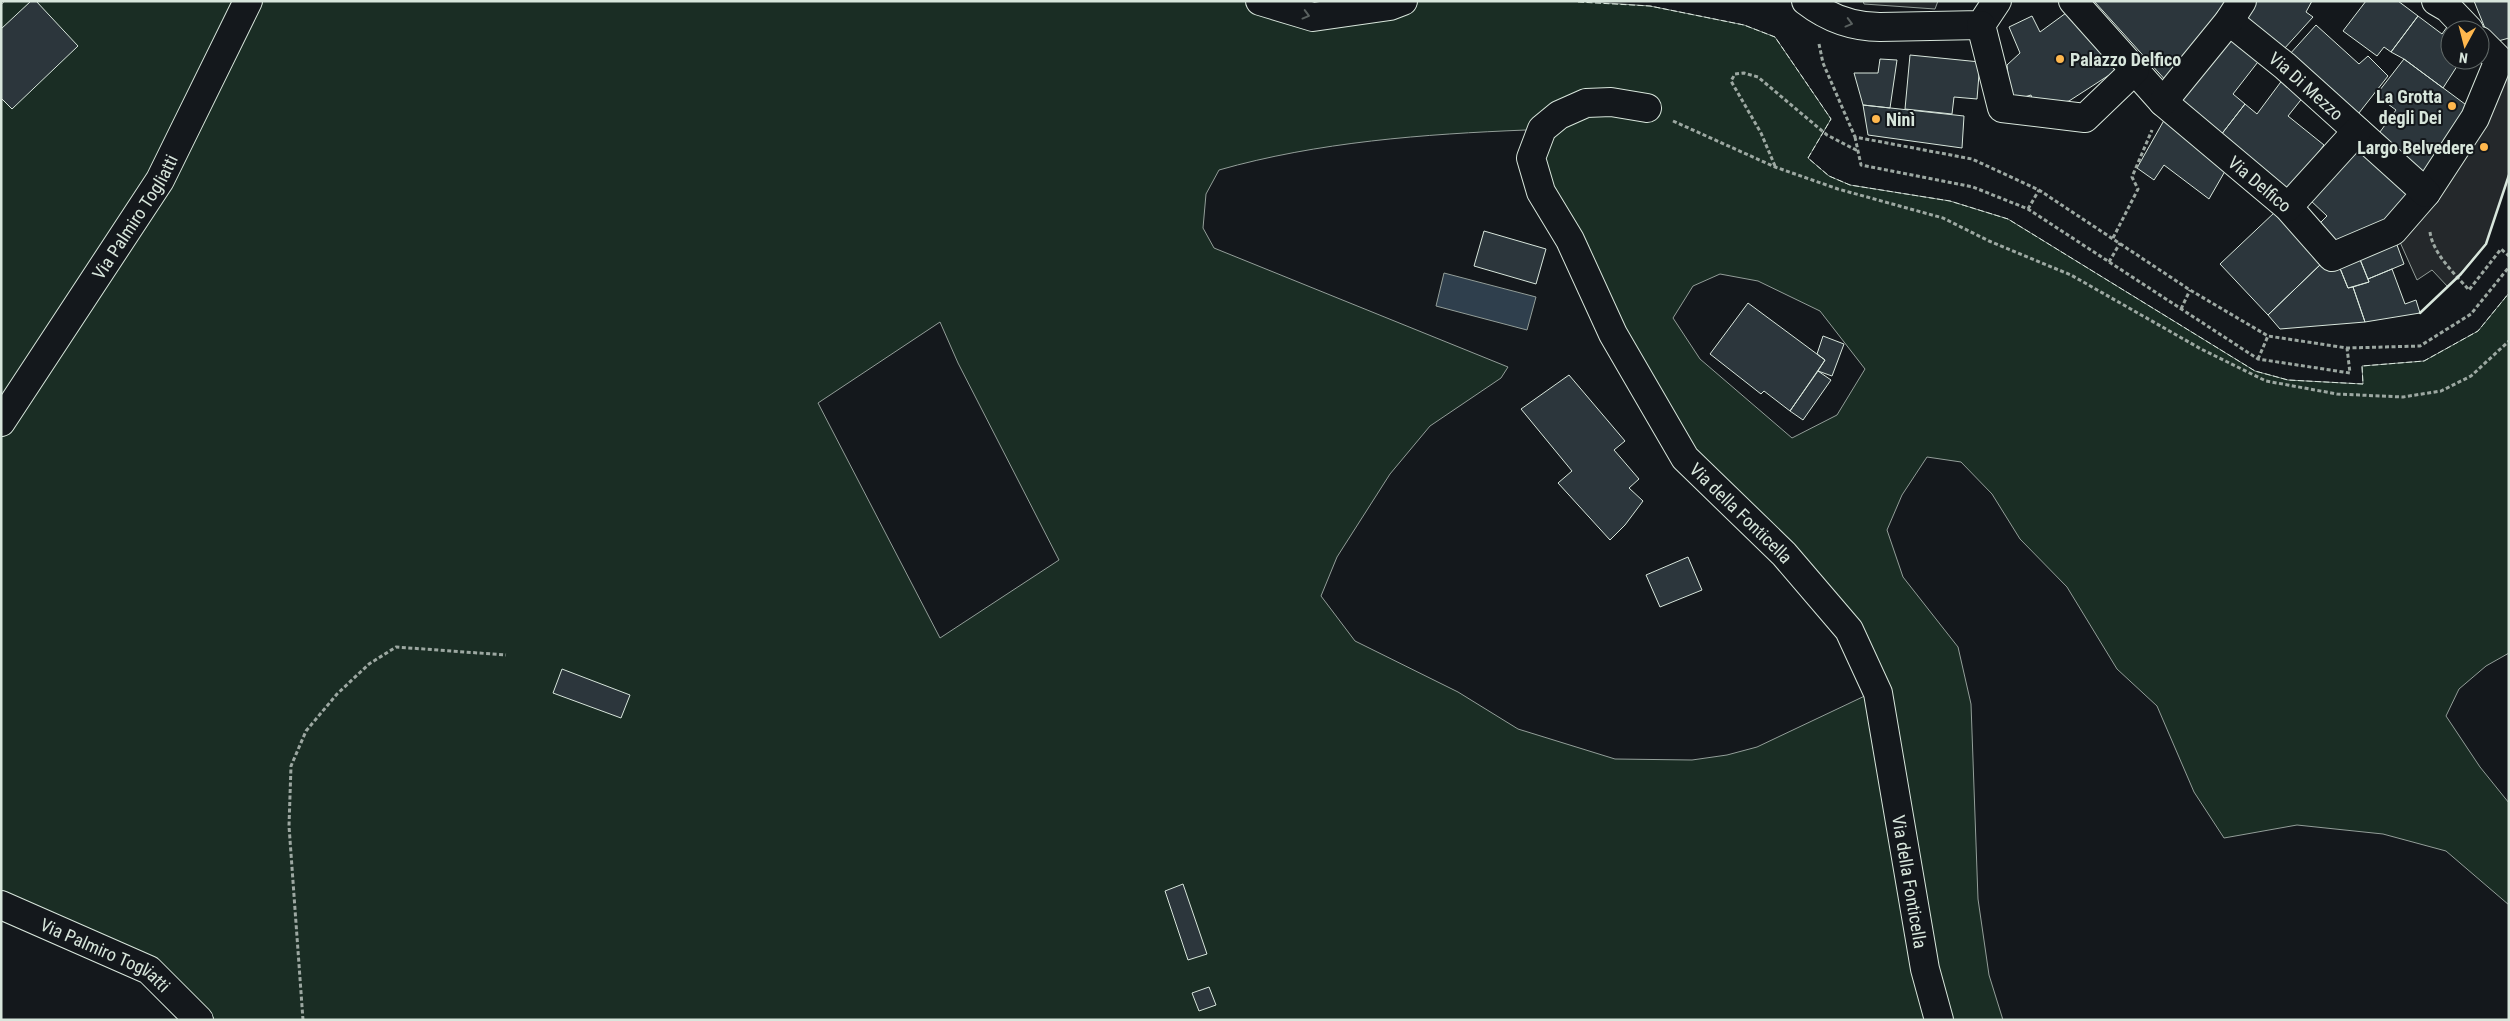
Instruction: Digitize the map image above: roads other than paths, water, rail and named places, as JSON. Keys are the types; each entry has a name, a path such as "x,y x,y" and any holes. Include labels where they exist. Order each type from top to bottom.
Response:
{"street":[{"name":"Via Palmiro Togliatti","path":"1,422 160,180 248,1"},
{"path":"1260,1 1313,18 1390,6 1403,1"},
{"path":"1997,1 1981,25 2002,108 2085,118 2136,70"},
{"name":"Via Delfico","path":"2073,1 2163,102 2288,207 2332,257 2393,231 2426,193"},
{"path":"1809,4 1837,20 1865,27 1981,25"},
{"path":"2442,5 2458,20"},
{"name":"Via Di Mezzo","path":"2163,102 2236,11 2285,66 2426,193"},
{"path":"2426,193 2475,118 2498,60 2490,52"},
{"name":"Via della Fonticella","path":"1647,108 1611,102 1586,103 1559,115 1542,129 1531,158 1541,192 1570,240 1613,334 1685,458 1784,554 1849,630 1878,693 1925,969 1939,1020"},
{"path":"2288,207 2357,131"},
{"name":"Via Palmiro Togliatti","path":"1,905 149,970 199,1020"}],"water":[{"path":"1444,273 1536,297 1527,330 1436,306"}],"place":[{"name":"Palazzo Delfico","path":"2060,59"},
{"name":"La Grotta degli Dei","path":"2452,106"},
{"name":"Ninì","path":"1876,119"},
{"name":"Largo Belvedere","path":"2484,147"}]}
